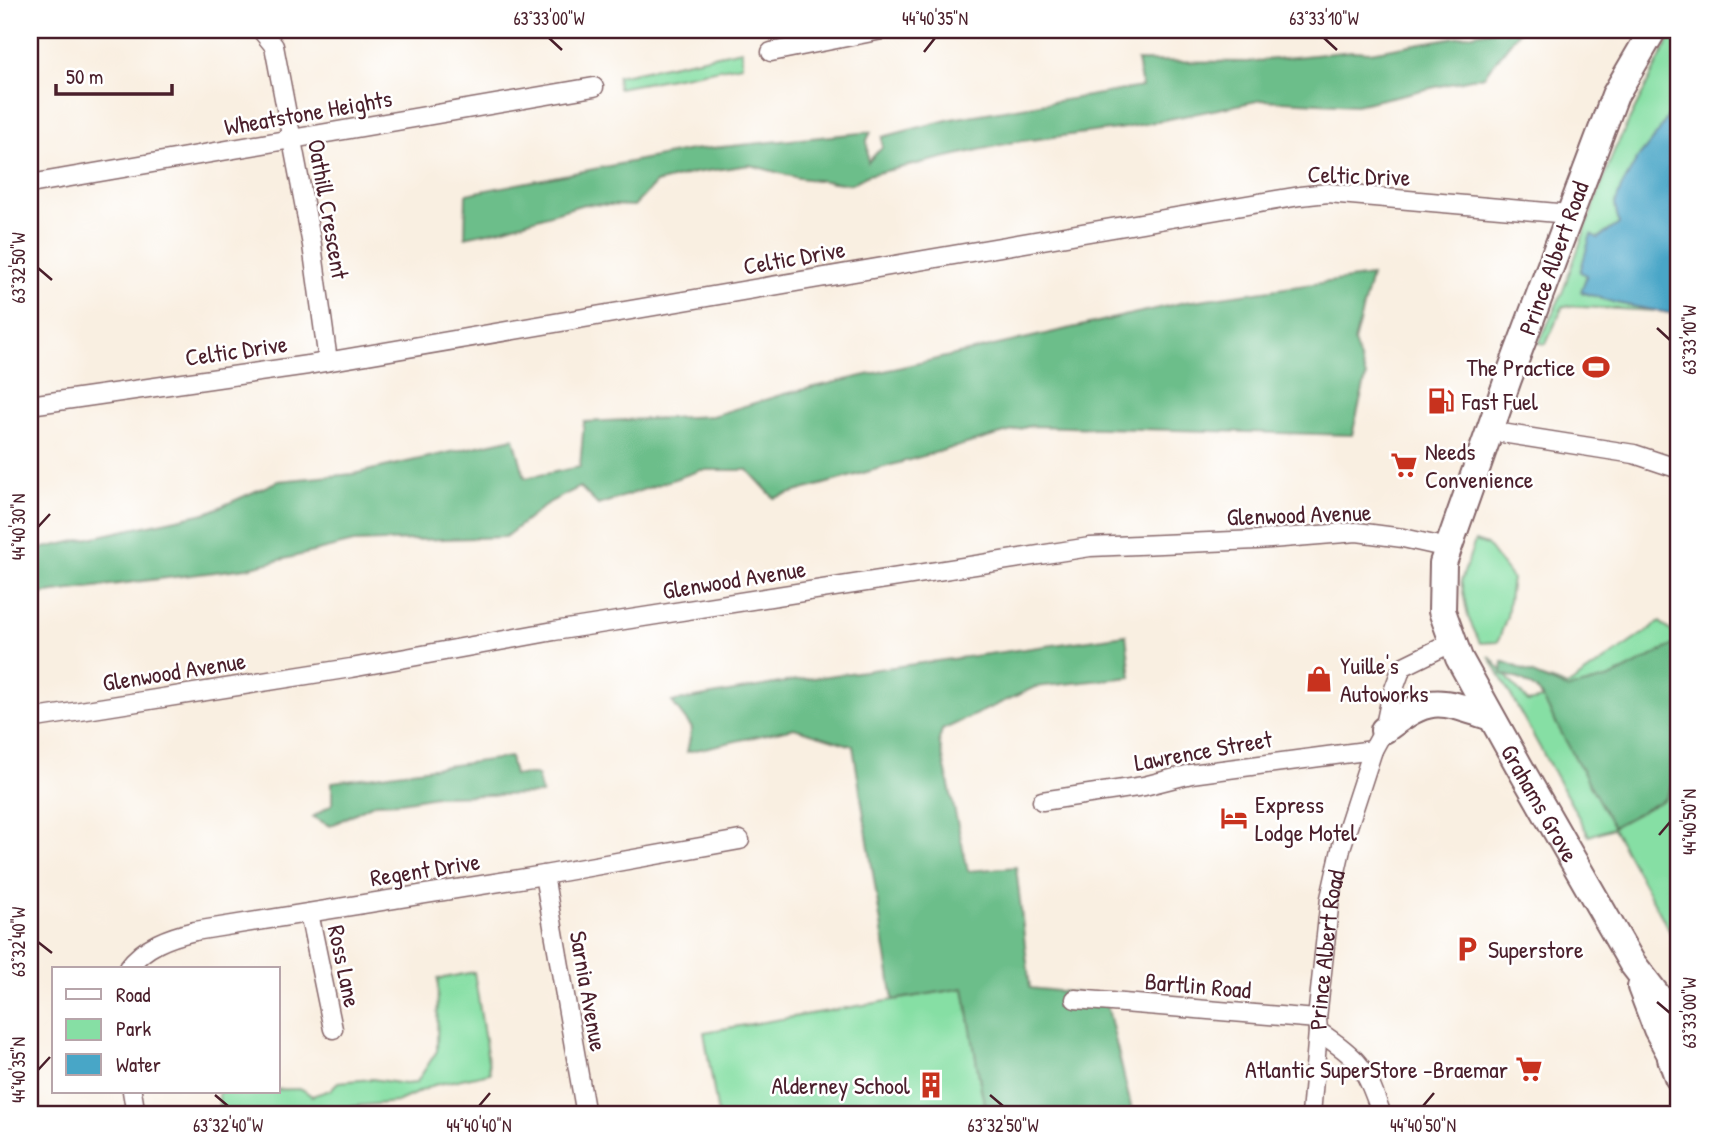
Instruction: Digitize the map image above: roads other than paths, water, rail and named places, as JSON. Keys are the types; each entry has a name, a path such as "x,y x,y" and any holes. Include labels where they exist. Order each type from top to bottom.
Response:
{"main road":[{"name":"Prince Albert Road","path":"1453,642 1442,611 1443,563 1489,431 1615,95 1653,30"},
{"name":"Grahams Grove","path":"1453,642 1491,717 1632,962 1679,1024"},
{"path":"1378,740 1406,713 1423,704 1452,705 1491,717"},
{"name":"Grahams Grove","path":"1632,962 1657,1029 1677,1068"}],"street":[{"name":"Oathill Crescent","path":"261,30 274,46 312,245 328,360"},
{"path":"771,52 882,30"},
{"name":"Wheatstone Heights","path":"30,184 594,87"},
{"name":"Celtic Drive","path":"30,405 328,360 1300,196 1328,193 1569,214"},
{"path":"1489,431 1634,454 1679,469"},
{"name":"Glenwood Avenue","path":"30,719 337,671 554,631 1090,547 1256,540 1357,532 1448,548"},
{"name":"Prince Albert Road","path":"1311,1115 1330,898 1342,845 1402,667 1453,642"},
{"name":"Lawrence Street","path":"1042,801 1144,786 1191,774 1378,740"},
{"name":"Regent Drive","path":"129,967 146,950 176,936 740,840"},
{"name":"Sarnia Avenue","path":"544,875 586,1115"},
{"name":"Ross Lane","path":"309,913 333,1029"},
{"name":"Bartlin Road","path":"1075,999 1317,1025"},
{"path":"1317,1025 1360,1063 1382,1115"},
{"path":"132,1092 136,1115"}],"water":[{"path":"1679,97 1679,315 1616,303 1581,292 1587,275 1580,272 1591,234 1598,238 1619,224 1615,205 1621,188"}],"place":[{"name":"The Practice","path":"1596,367"},
{"name":"Fast Fuel","path":"1441,401"},
{"name":"Needs Convenience","path":"1404,465"},
{"name":"Yuille's Autoworks","path":"1319,679"},
{"name":"Express Lodge Motel","path":"1234,818"},
{"name":"Superstore","path":"1467,949"},
{"name":"Atlantic SuperStore -Braemar","path":"1529,1069"},
{"name":"Alderney School","path":"931,1085"}]}
